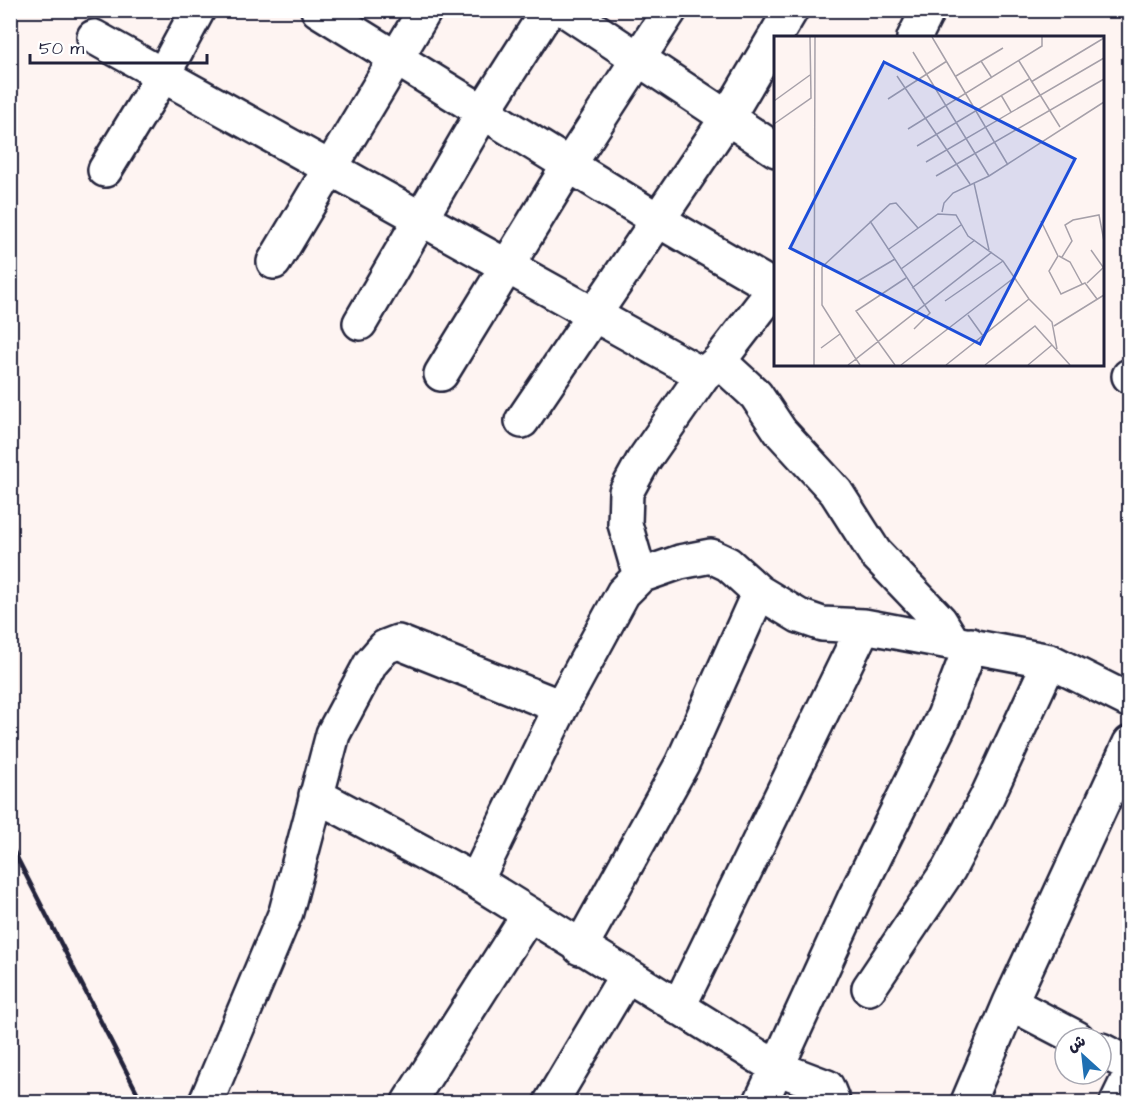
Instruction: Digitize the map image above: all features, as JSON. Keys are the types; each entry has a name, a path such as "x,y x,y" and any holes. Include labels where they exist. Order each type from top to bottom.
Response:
{"street":[{"path":"105,170 163,75 198,10"},
{"path":"318,10 658,220 774,286"},
{"path":"274,262 425,10"},
{"path":"360,323 483,112 548,10"},
{"path":"565,10 774,149"},
{"path":"441,374 570,165 670,10"},
{"path":"775,36 790,10"},
{"path":"915,36 928,10"},
{"path":"94,37 592,316 711,368 756,395 780,431 836,492 875,552 962,643"},
{"path":"522,421 727,118 774,37"},
{"path":"640,576 625,524 626,492 643,461 711,368 774,288"},
{"path":"476,881 561,707 623,593 640,576 680,562 711,556 728,564 759,592 799,616 822,624 864,626 1050,661 1130,701"},
{"path":"580,948 682,765 759,592"},
{"path":"678,1008 864,626"},
{"path":"207,1102 286,912 333,734 371,663 386,647 398,642 561,707"},
{"path":"761,1102 856,896 944,716 962,643"},
{"path":"869,988 949,869 987,798 1050,661"},
{"path":"968,1102 1010,1003 1130,743"},
{"path":"316,795 476,881 580,948 777,1068 827,1087 832,1102"},
{"path":"409,1102 529,914"},
{"path":"550,1102 626,976"},
{"path":"1010,1003 1054,1026"},
{"path":"1113,1056 1130,1065"},
{"path":"1117,1102 1130,1075"}],"railway":[{"path":"10,844 142,1102"}]}
